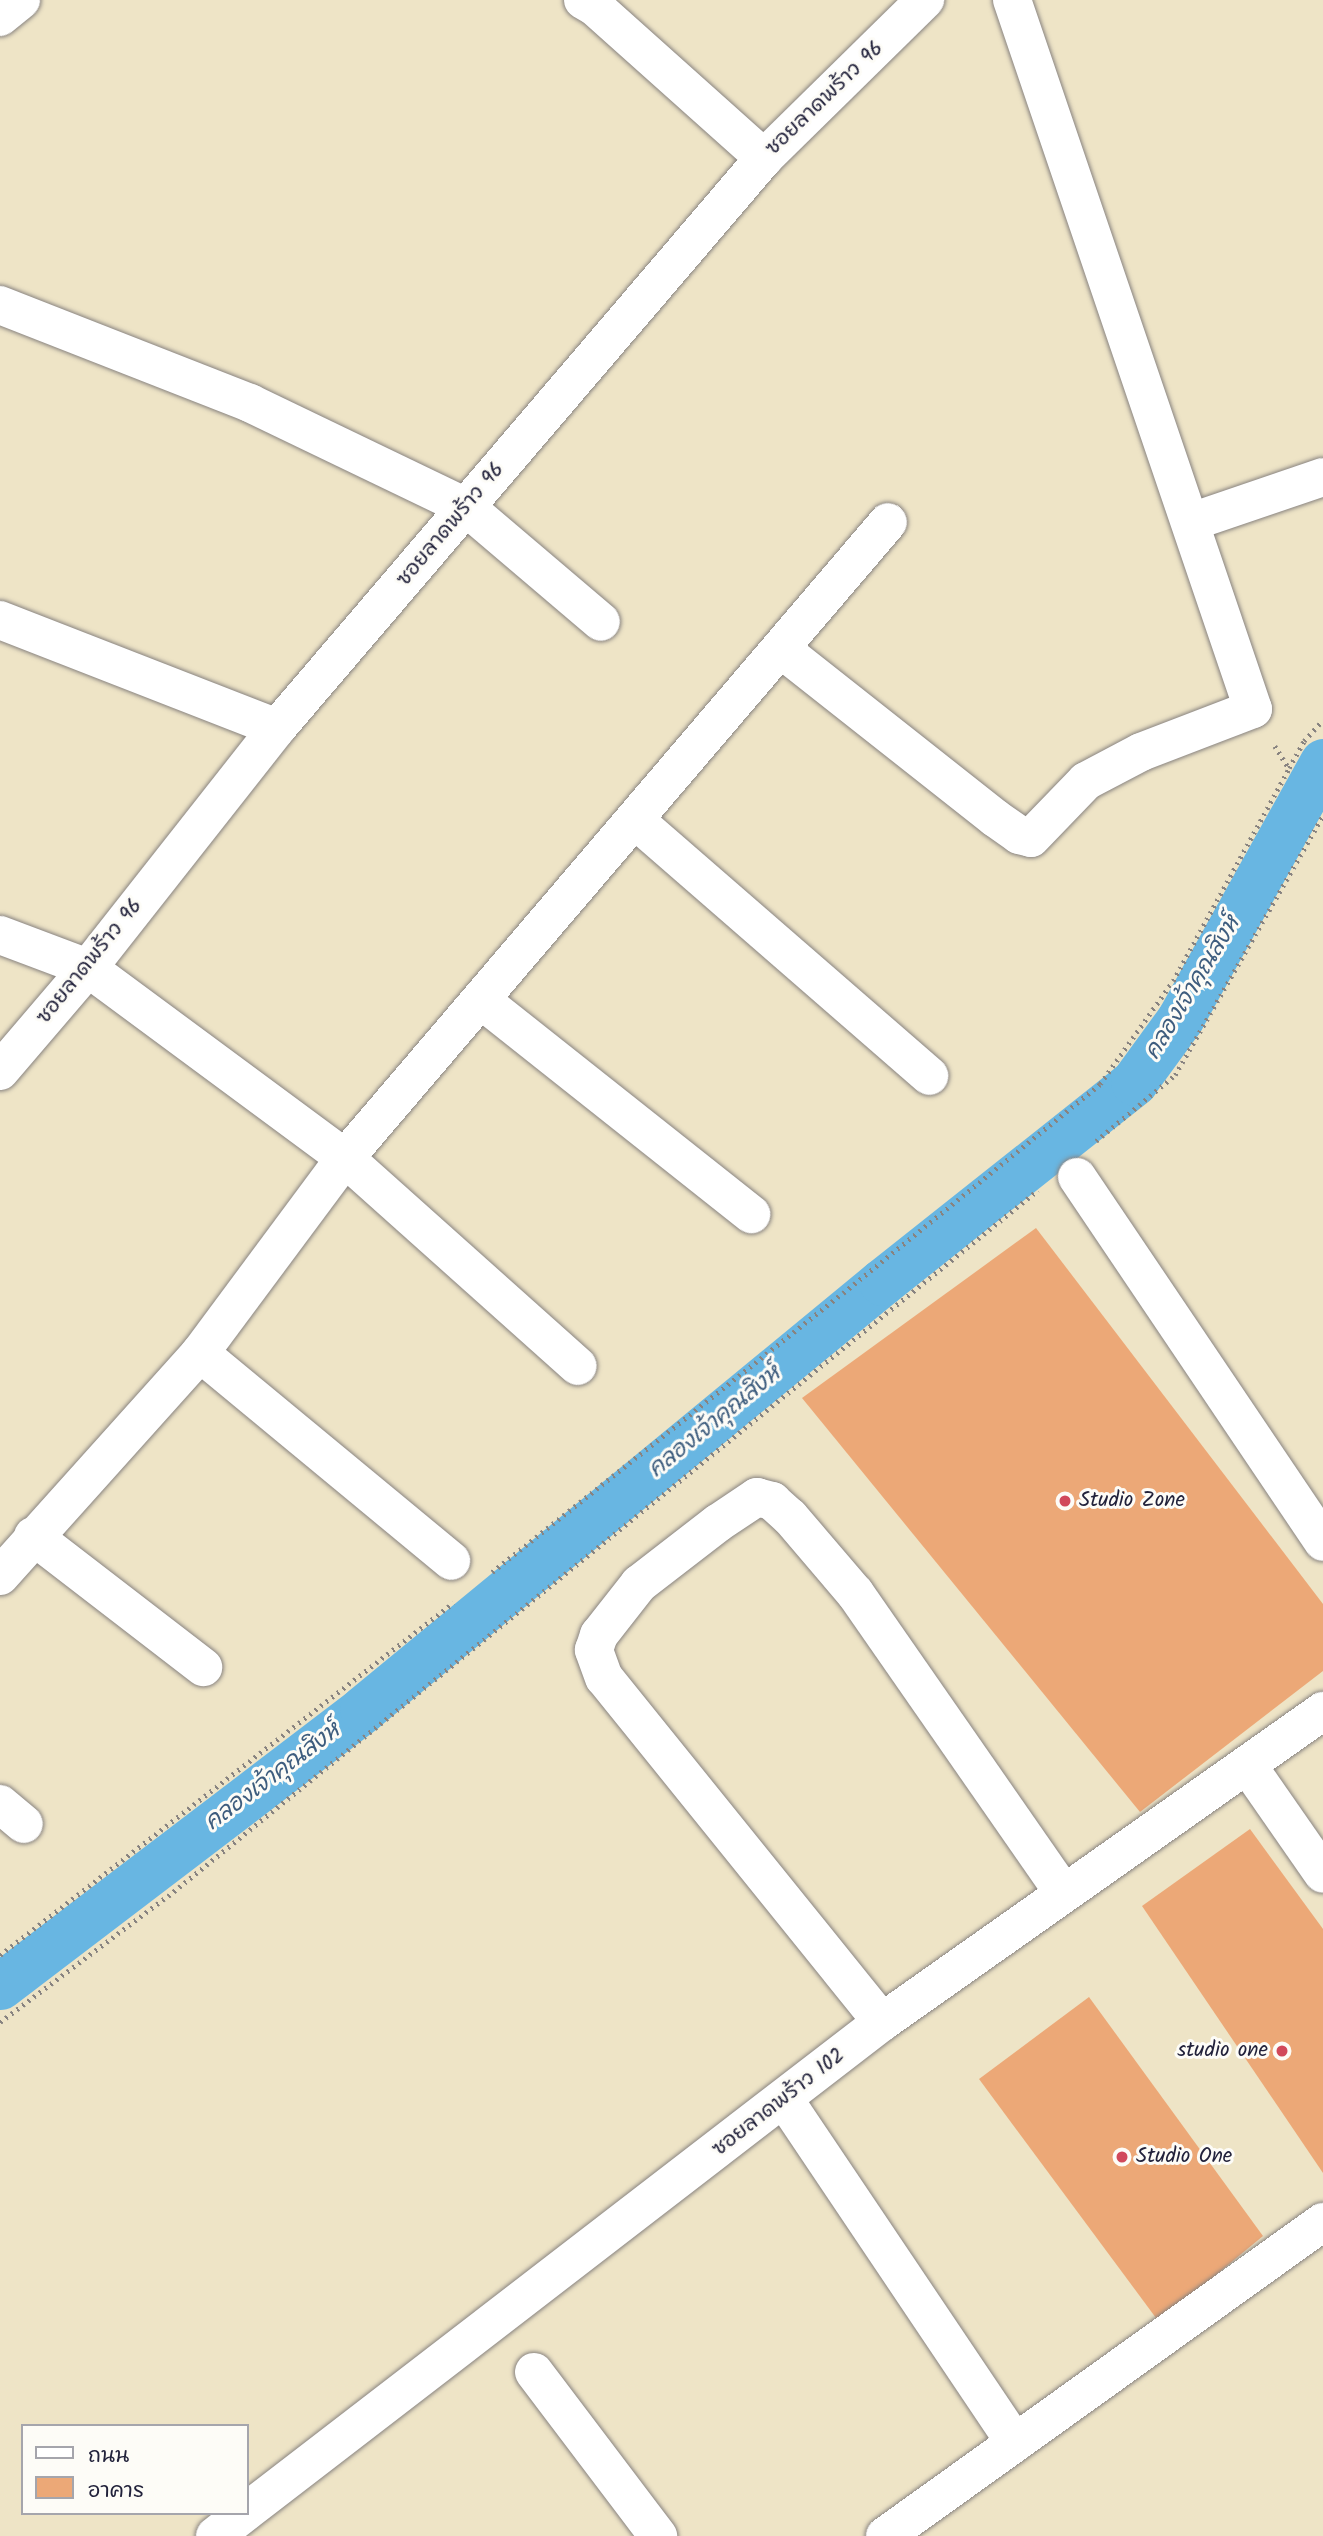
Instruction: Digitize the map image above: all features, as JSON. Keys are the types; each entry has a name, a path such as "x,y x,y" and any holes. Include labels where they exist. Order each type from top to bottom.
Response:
{"street":[{"path":"0,18 21,0"},
{"path":"583,0 595,7 764,158"},
{"name":"ซอยลาดพร้าว 96","path":"0,1071 88,968 277,729 764,158 925,0"},
{"path":"780,649 995,818 1019,835 1031,838 1086,780 1142,752 1254,709 1012,0"},
{"path":"0,305 250,403 466,507 601,622"},
{"path":"1191,522 1323,477"},
{"path":"0,1576 33,1536 200,1353 345,1158 888,522"},
{"path":"0,620 277,729"},
{"path":"635,820 929,1076"},
{"path":"0,935 88,968 345,1158 578,1366"},
{"path":"481,1000 751,1214"},
{"path":"1071,1169 1323,1542"},
{"path":"200,1353 451,1561"},
{"path":"883,2022 604,1678 594,1650 599,1635 639,1584 718,1522 757,1497 772,1501 790,1517 855,1593 1063,1892"},
{"path":"33,1536 203,1667"},
{"name":"ซอยลาดพร้าว 102","path":"248,2510 883,2022 1063,1892 1248,1766 1323,1711"},
{"path":"1248,1766 1323,1874"},
{"path":"785,2099 1015,2443"},
{"path":"885,2536 1323,2222"},
{"path":"534,2372 658,2536"},
{"name":"ซอยลาดพร้าว 102","path":"215,2536 242,2515"}],"path":[{"path":"488,1575 843,1293 1100,1084 1173,981 1304,741 1323,720"},
{"path":"0,2022 168,1896 1071,1169 1175,1075 1323,816"},
{"path":"0,1955 456,1601"}],"building":[{"name":"Studio Zone","path":"1036,1228 1323,1604 1323,1671 1140,1812 802,1398"},
{"name":"studio one","path":"1250,1829 1323,1929 1323,2173 1142,1906"},
{"name":"Studio One","path":"1089,1997 1263,2236 1159,2322 979,2079"}],"waterway":[{"name":"คลองเจ้าคุณสิงห์","path":"0,1986 363,1709 882,1282 1134,1082 1180,1019 1323,762"}],"place":[{"name":"Studio Zone","path":"1065,1501"},
{"name":"studio one","path":"1282,2051"},
{"name":"Studio One","path":"1122,2157"}]}
